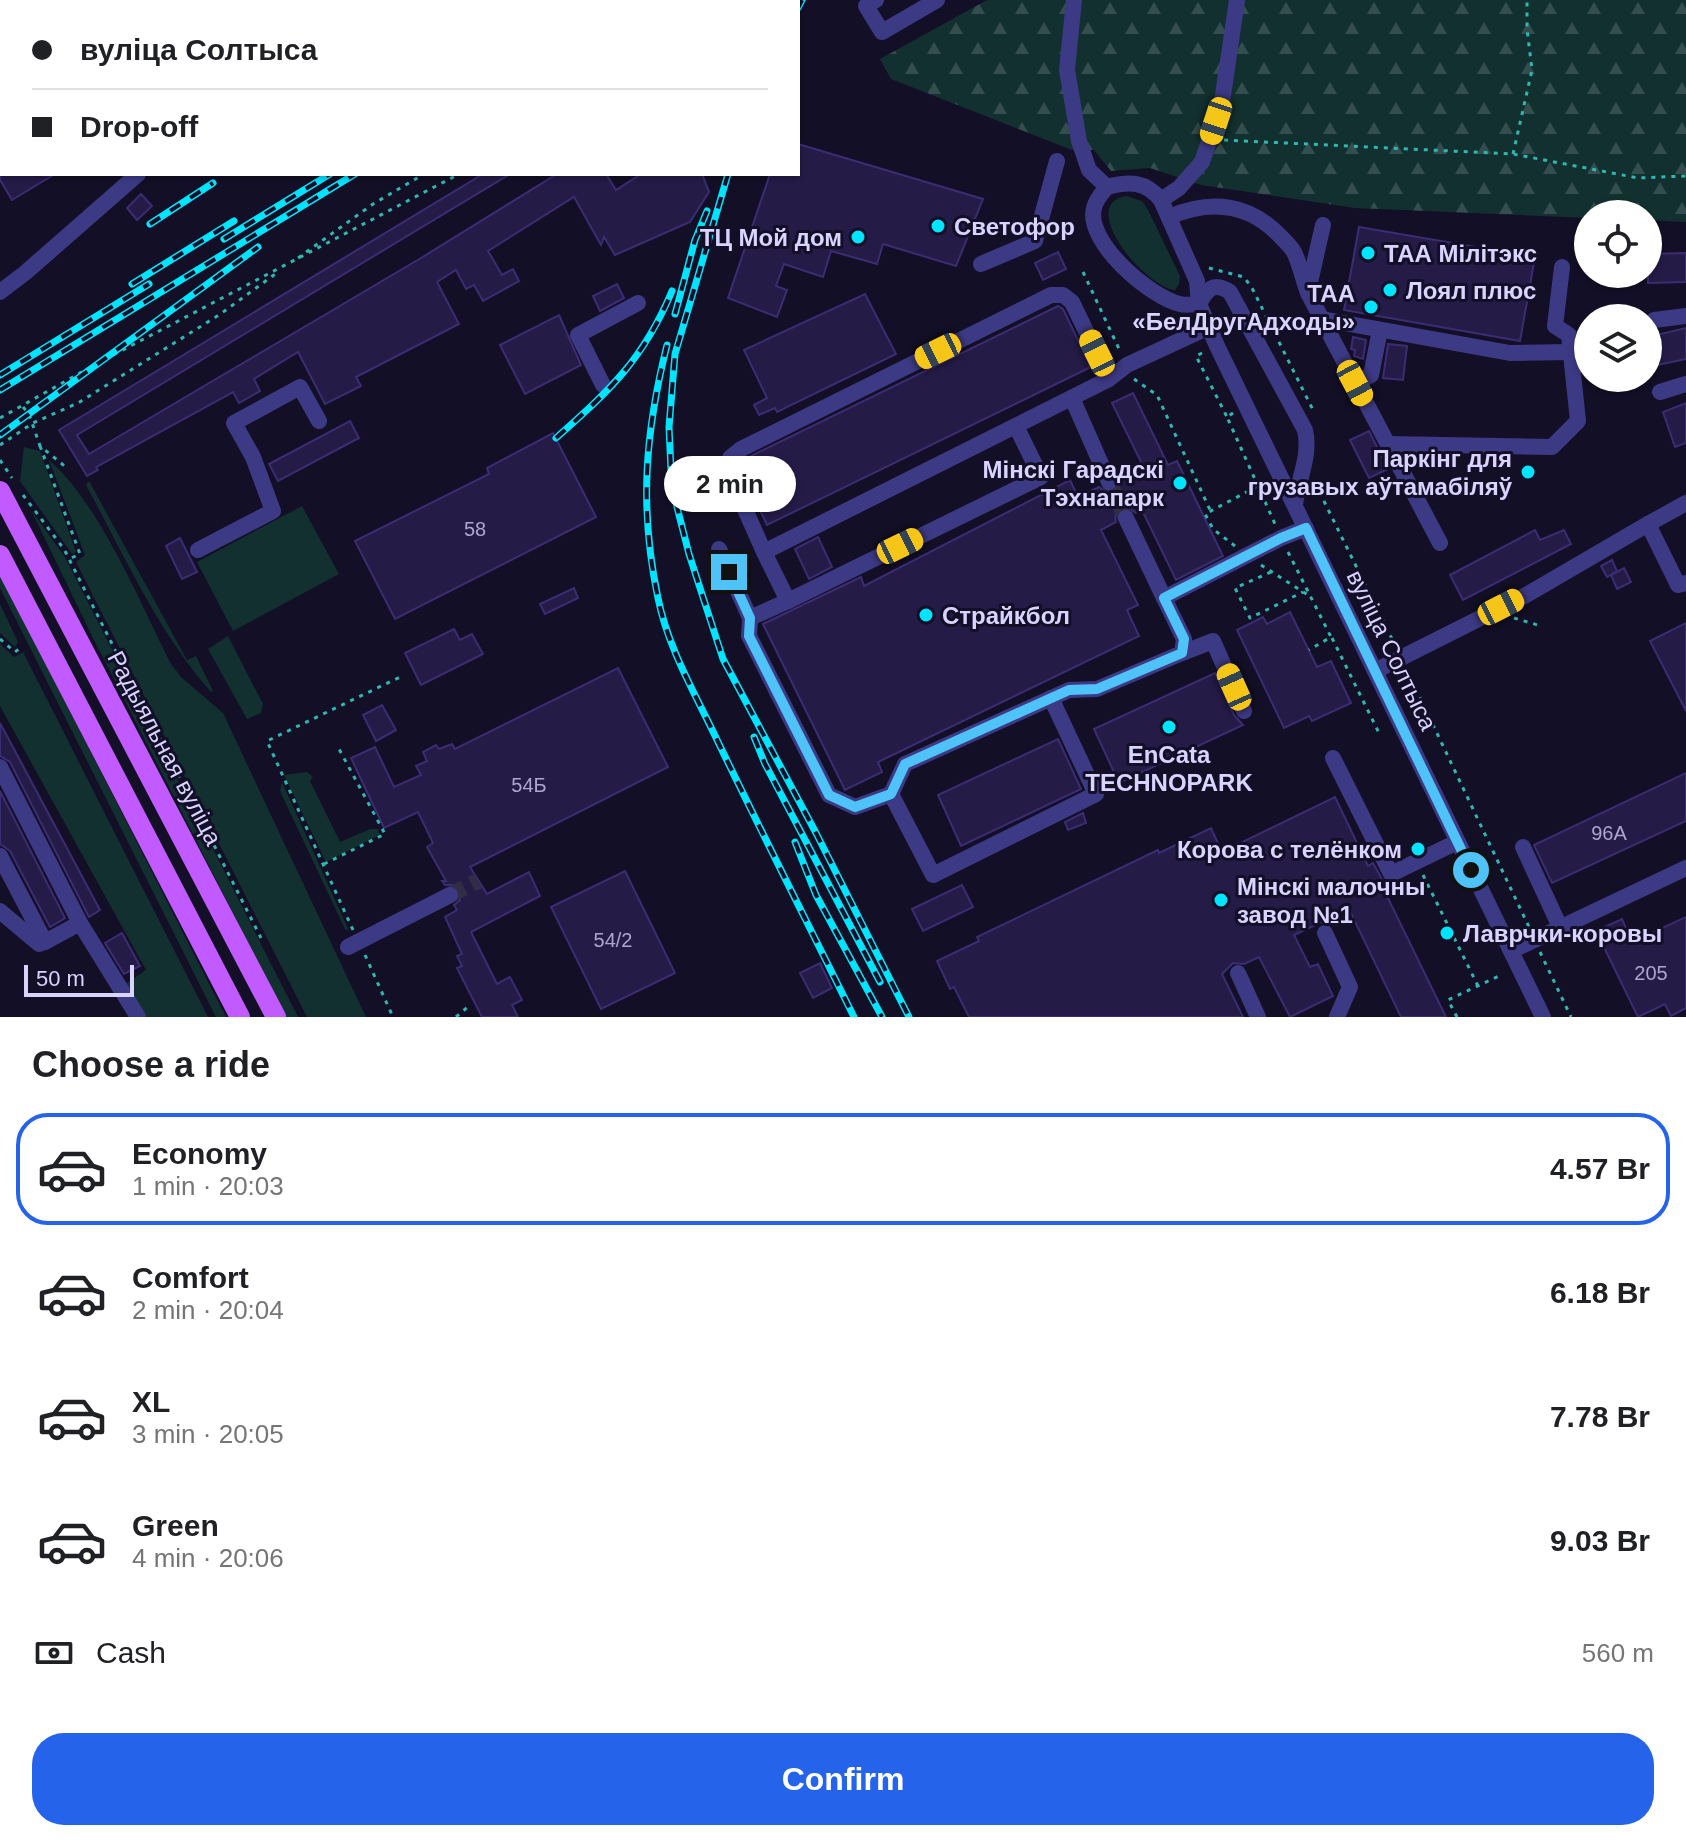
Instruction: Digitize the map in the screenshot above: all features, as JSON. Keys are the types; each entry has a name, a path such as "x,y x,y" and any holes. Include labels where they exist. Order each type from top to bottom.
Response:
{"main road":[{"name":"Радыяльная вуліца","path":"10,495 276,1017"},
{"path":"0,555 240,1017"}],"street":[{"path":"876,0 866,6 882,32 937,0"},
{"path":"1074,0 1067,70 1079,141 1089,170 1107,187"},
{"path":"1237,0 1222,102 1202,162 1179,188 1161,200 1155,192 1140,183 1107,187 1093,210 1095,229 1101,242 1143,284 1180,304 1199,304 1213,286 1230,292 1305,430 1308,442 1295,505"},
{"path":"981,264 1035,241 1057,161"},
{"path":"0,292 136,176"},
{"name":"вуліца Солтыса","path":"1161,200 1197,281 1199,304 1217,346 1543,1017"},
{"path":"1169,217 1191,208 1217,206 1238,209 1267,222 1293,251 1308,293 1440,543"},
{"path":"1308,293 1323,225"},
{"path":"1388,444 1552,447 1578,421 1569,335 1555,326 1562,267"},
{"path":"788,601 727,469 730,458 741,449 1051,295 1063,295 1072,302 1109,379"},
{"path":"603,385 578,335 638,303"},
{"path":"1662,319 1686,316"},
{"path":"1322,319 1510,353 1571,352"},
{"path":"764,552 1109,379 1127,365 1209,327"},
{"path":"1355,383 1371,375 1380,330"},
{"path":"1662,391 1686,384"},
{"path":"198,550 273,511 253,457 234,423 300,387 319,421"},
{"path":"1072,398 1109,482"},
{"path":"750,618 1041,477 1016,426"},
{"path":"1375,671 1526,595 1686,503"},
{"path":"1126,518 1184,639 1182,653"},
{"path":"1648,524 1678,585 1686,583"},
{"path":"1164,598 1306,528"},
{"path":"719,549 750,618 749,636 829,795 855,807 891,794 905,764 1069,690 1097,689 1213,641 1244,711"},
{"path":"891,794 933,875 1096,794 1051,698"},
{"path":"1333,758 1391,874 1457,842"},
{"path":"0,767 80,923 138,1017"},
{"path":"1523,847 1560,927"},
{"path":"0,856 45,942"},
{"path":"1511,951 1686,868"},
{"path":"353,944 450,895"},
{"path":"0,911 39,944 80,923"},
{"path":"1325,933 1350,987 1337,1017"},
{"path":"1238,973 1258,1017"}],"path":[{"path":"1513,154 1532,70 1527,0"},
{"path":"1210,140 1513,154 1638,178 1686,176"},
{"path":"0,445 33,423 78,403 219,315 373,204 421,176"},
{"path":"0,418 96,364 455,176"},
{"path":"1083,272 1133,379 1157,395 1211,512"},
{"path":"1217,346 1196,356 1227,417"},
{"path":"23,407 33,423 80,554 69,559"},
{"path":"40,446 67,468"},
{"path":"1305,463 1571,1017"},
{"path":"10,495 69,559 261,938"},
{"path":"1271,572 1235,588 1250,618 1303,592"},
{"path":"1331,637 1380,735"},
{"path":"0,639 15,652 23,646"},
{"path":"393,1017 353,944 323,865 267,741 400,677"},
{"path":"323,865 385,834 339,749"},
{"path":"1416,862 1478,986"},
{"path":"1457,1017 1448,1000 1499,976"},
{"path":"456,1017 470,1005"}],"green space":[{"path":"987,0 1686,0 1686,222 1662,221 1662,200 1574,200 1574,217 1355,208 1201,185 1150,168 1111,171 1094,150 1072,150 891,79 880,59"},
{"path":"1126,196 1142,201 1148,210 1180,276 1175,290 1148,276 1121,246 1112,229 1108,214 1113,203"},
{"path":"24,447 40,451 76,552 72,554 20,481"},
{"path":"49,460 68,479 102,528 171,664 181,677 223,713 366,1017 307,1017 76,562 85,555"},
{"path":"89,481 187,660 196,656 213,691 192,669 158,619 86,485"},
{"path":"302,506 339,574 233,631 197,562"},
{"path":"31,510 65,557 298,1017 286,1017"},
{"path":"0,574 226,1017 216,1017 0,588"},
{"path":"0,604 18,642 15,647 0,633"},
{"path":"228,636 263,704 261,713 247,719 208,649"},
{"path":"0,644 14,657 23,652 208,1017 143,1017 124,985 146,970 0,706"},
{"path":"307,772 313,777 310,781 340,842 370,829 378,829 380,835 326,862 284,775"},
{"path":"282,782 349,931 345,929 280,791"}],"building":[{"name":"ТЦ Мой дом","path":"800,145 983,199 956,266 883,244 877,264 831,251 823,277 784,264 776,286 787,290 777,317 728,298 769,176 800,176"},
{"path":"0,176 52,176 12,200"},
{"path":"480,176 507,176 77,435 89,454 554,176 607,176 616,190 638,176 703,176 709,192 690,222 615,255 604,237 601,245 574,197 488,251 502,275 513,269 519,281 483,301 474,285 466,289 456,270 437,282 459,324 356,377 361,386 325,404 298,352 254,379 260,391 239,403 233,392 96,467 98,470 87,476 59,430"},
{"path":"141,194 152,206 137,220 127,208"},
{"path":"1359,227 1535,257 1520,341 1344,310"},
{"path":"1058,252 1066,269 1043,280 1035,263"},
{"path":"1686,253 1686,282 1662,283 1662,254"},
{"path":"617,284 624,298 600,311 593,296"},
{"path":"865,294 896,354 777,412 775,408 759,415 754,405 767,398 744,350"},
{"path":"1058,306 1063,309 1091,367 767,525 739,465 747,458"},
{"path":"559,315 581,365 525,394 500,345"},
{"path":"1686,328 1686,359 1662,364 1662,334"},
{"path":"1353,337 1366,340 1363,359 1354,356 1355,350 1351,349"},
{"path":"1388,344 1407,346 1403,380 1383,378"},
{"path":"1133,393 1168,465 1177,461 1223,556 1176,580 1142,510 1136,513 1128,507 1121,508 1115,516 1116,522 1101,530 1138,605 1127,610 1139,636 878,762 882,772 845,790 763,624 861,577 864,586 1070,480 1078,497 1099,487 1107,493 1114,492 1120,484 1119,478 1143,466 1112,403"},
{"path":"1686,403 1686,443 1675,447 1663,412"},
{"path":"350,421 359,438 278,481 269,464"},
{"path":"1369,431 1388,469 1369,478 1350,440"},
{"path":"553,433 596,517 395,619 355,541 489,474 487,468"},
{"path":"1535,530 1540,540 1564,530 1571,544 1463,600 1450,575"},
{"path":"818,537 832,567 809,579 795,549"},
{"path":"180,538 197,572 182,579 166,546"},
{"path":"1612,560 1617,571 1607,577 1601,566"},
{"path":"1624,568 1631,582 1617,589 1611,575"},
{"path":"574,588 578,598 545,614 540,604"},
{"path":"1290,612 1317,667 1331,661 1351,703 1312,721 1309,716 1284,728 1237,630 1263,617 1267,624"},
{"path":"1686,623 1686,711 1650,641"},
{"path":"454,629 460,640 472,634 483,654 421,685 405,653"},
{"path":"618,668 668,767 470,867 487,894 529,872 540,896 471,932 497,984 510,977 522,1000 512,1005 518,1017 482,1017 457,968 462,966 457,956 462,954 445,917 457,910 454,905 460,900 460,891 455,885 445,885 442,881 446,881 427,847 433,843 418,812 384,828 351,758 375,747 394,787 421,775 416,766 427,761 423,752 436,745 439,749 452,744 455,749"},
{"name":"EnCata TECHNOPARK","path":"1215,673 1234,715 1243,725 1119,783 1094,729"},
{"path":"382,705 396,730 376,741 363,715"},
{"path":"0,723 100,910 89,917 10,762 0,756"},
{"path":"1058,739 1081,789 961,846 938,795"},
{"path":"1686,773 1686,821 1552,883 1534,845"},
{"path":"0,791 65,918 50,927 10,851 0,844"},
{"name":"Мінскі малочны завод №1","path":"1335,797 1368,866 1373,863 1384,883 1395,884 1384,890 1446,1017 1401,1017 1349,909 1294,935 1310,967 1318,964 1333,996 1290,1017 1259,957 1244,964 1233,963 1222,974 1243,1017 969,1017 954,987 950,989 937,961 979,941 977,937 1158,850 1159,853 1211,828 1222,852"},
{"path":"1083,813 1086,823 1068,830 1065,822"},
{"path":"625,871 675,973 601,1009 551,907"},
{"path":"962,885 973,907 923,931 912,909"},
{"path":"1686,917 1686,1008 1671,1016 1665,1004 1638,1017 1596,931 1622,919 1632,942"},
{"path":"122,933 140,966 124,974 105,943"},
{"path":"820,963 832,988 813,998 800,973"}],"tunnel":[{"path":"1109,482 1126,518"},
{"path":"450,895 478,881"}],"railway":[{"path":"800,4 802,0"},
{"path":"224,239 327,176"},
{"path":"0,390 352,176"},
{"path":"727,176 675,354 669,427 677,507 723,659 909,1017"},
{"path":"150,224 213,183"},
{"path":"675,314 695,240 707,211"},
{"path":"132,284 234,221"},
{"path":"0,435 258,247"},
{"path":"0,375 149,284"},
{"path":"556,438 609,389 637,355 672,291"},
{"path":"667,345 649,440 647,471 648,533 663,617 684,672 854,1017"},
{"path":"754,737 765,764 880,982"},
{"path":"795,842 816,895 882,1017"}],"place":[{"name":"Светофор","path":"938,226"},
{"name":"ТЦ Мой дом","path":"858,237"},
{"name":"ТАА Мілітэкс","path":"1368,253"},
{"name":"Лоял плюс","path":"1390,290"},
{"name":"ТАА «БелДругАдходы»","path":"1371,307"},
{"name":"Паркінг для грузавых аўтамабіляў","path":"1528,472"},
{"name":"Мінскі Гарадскі Тэхнапарк","path":"1180,483"},
{"name":"Страйкбол","path":"926,615"},
{"name":"EnCata TECHNOPARK","path":"1169,727"},
{"name":"Корова с телёнком","path":"1418,849"},
{"name":"Мінскі малочны завод №1","path":"1221,900"},
{"name":"Лаврчки-коровы","path":"1447,933"}],"route":[{"path":"729,572 750,618 749,636 829,795 855,807 891,794 905,764 1069,690 1097,689 1182,653 1184,639 1164,598 1306,528 1471,870"}]}
